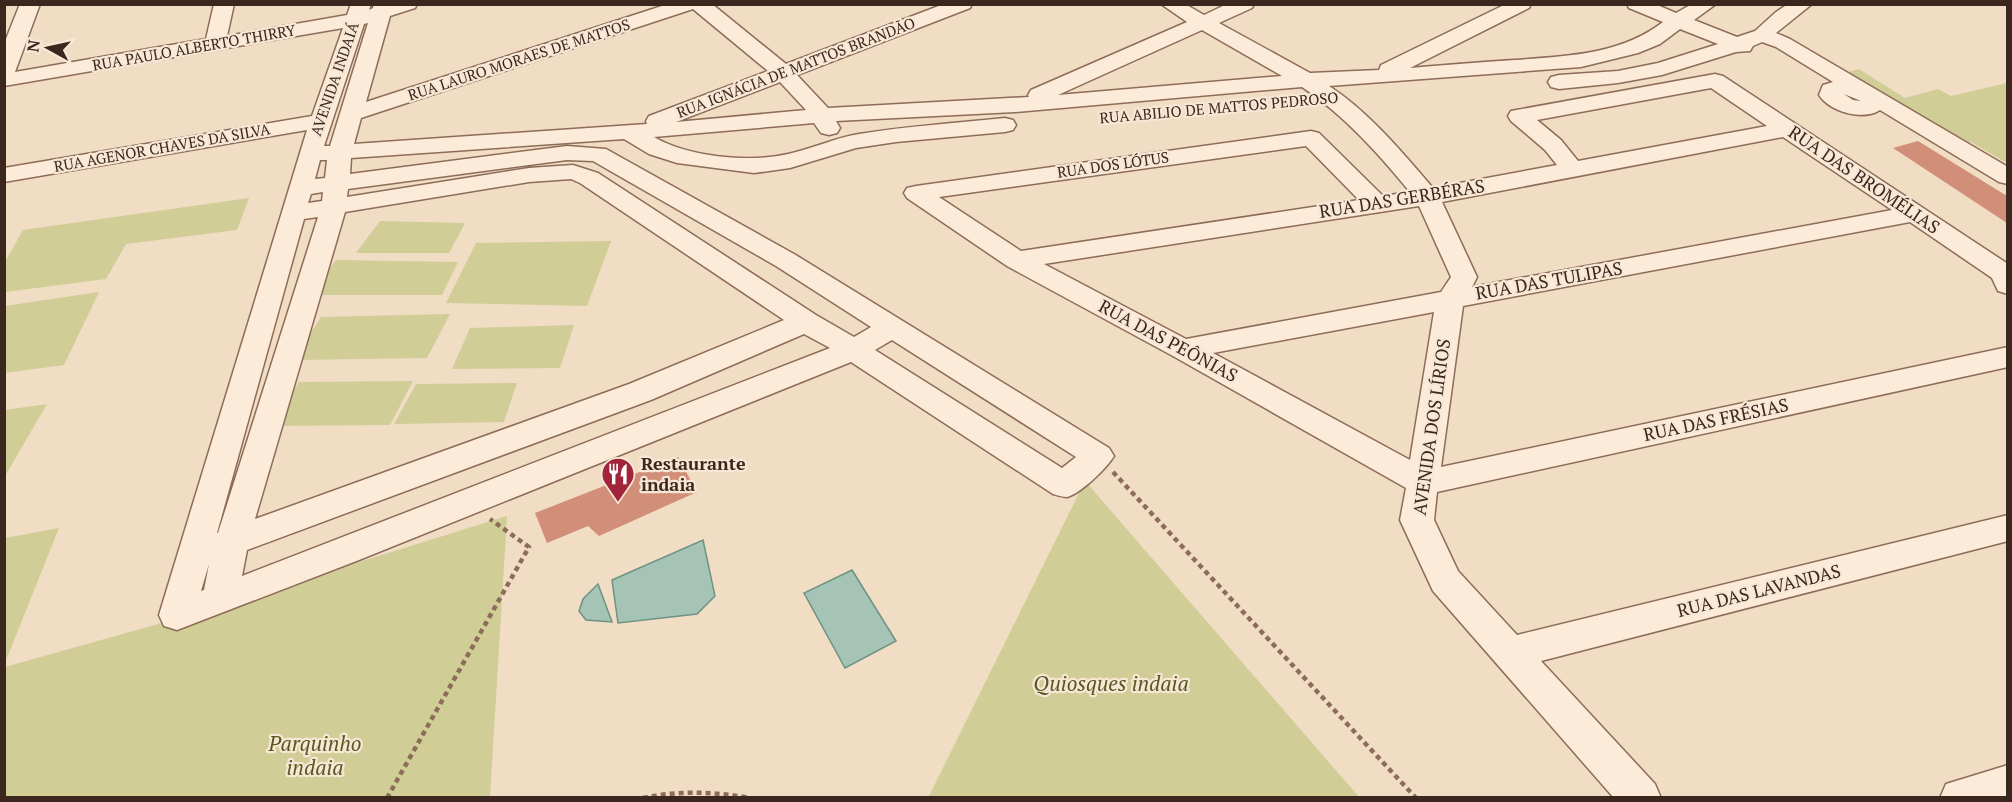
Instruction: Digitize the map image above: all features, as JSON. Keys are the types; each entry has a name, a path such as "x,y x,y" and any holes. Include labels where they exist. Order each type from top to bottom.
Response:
{"street":[{"path":"4,72 30,4"},
{"path":"215,44 224,4"},
{"name":"RUA PAULO ALBERTO THIRRY","path":"4,80 215,44 359,12 408,4"},
{"name":"RUA LAURO MORAES DE MATTOS","path":"349,116 689,4"},
{"path":"699,4 782,72 823,114 830,131 830,139 822,150"},
{"name":"RUA IGNÁCIA DE MATTOS BRANDÃO","path":"629,132 963,4"},
{"name":"AVENIDA DOS LÍRIOS","path":"1170,4 1336,98 1432,196 1464,276 1450,300 1417,520 1444,581 1641,798"},
{"path":"1015,105 1245,4"},
{"path":"1376,77 1522,4"},
{"path":"1636,4 1679,20 1707,34 1739,44 1756,55 1772,59 1900,123 1953,144 2007,177"},
{"name":"RUA ABILIO DE MATTOS PEDROSO","path":"310,154 713,126 823,114 1015,105 1306,80 1376,77 1581,61 1631,49 1653,40 1679,20 1707,4"},
{"name":"RUA ABILIO DE MATTOS PEDROSO","path":"629,132 657,149 685,158 754,166 790,161 822,150 896,135 1618,77 1662,69 1739,44 1762,34 1777,10 1803,4"},
{"name":"AVENIDA INDAIÁ","path":"359,12 310,154 177,615 219,599 232,542 335,194 340,151 349,116 383,8"},
{"path":"1762,34 1796,51 1847,97"},
{"path":"1772,59 1792,57 1796,51"},
{"name":"RUA DAS BROMÉLIAS","path":"1572,169 1552,145 1519,116 1715,81 2002,273 2007,285"},
{"name":"RUA AGENOR CHAVES DA SILVA","path":"4,175 320,121"},
{"path":"710,162 706,152 708,136 713,126"},
{"name":"RUA DAS GERBÉRAS","path":"1016,260 1432,196 1787,129"},
{"name":"RUA DOS LÓTUS","path":"916,193 1311,138 1377,204"},
{"path":"298,201 335,194 529,175 598,154 785,260 1098,456 1064,484 747,284 570,163"},
{"name":"RUA DAS PEÔNIAS","path":"916,193 1016,260 1183,348 1424,483"},
{"name":"RUA DAS TULIPAS","path":"1183,348 1914,214"},
{"path":"747,284 785,260"},
{"path":"195,555 640,392 806,322"},
{"path":"219,599 469,503 657,426 854,350 892,327"},
{"name":"RUA DAS FRÉSIAS","path":"1424,483 2007,357"},
{"path":"640,392 657,426"},
{"path":"456,459 469,503"},
{"name":"RUA DAS LAVANDAS","path":"1510,653 2007,528"},
{"path":"1960,798 2007,784"}],"path":[{"path":"1098,456 1416,798"},
{"path":"387,798 528,547 469,503"},
{"path":"643,798 665,792 702,790 751,798"}],"green space":[{"path":"1859,69 1905,98 1938,89 1951,96 2007,83 2007,163 1971,142 1961,143 1845,73"},
{"path":"249,198 237,230 126,244 106,279 5,292 5,262 23,230"},
{"path":"380,221 465,223 449,253 356,253"},
{"path":"611,241 587,306 446,303 476,243"},
{"path":"336,260 458,262 442,295 311,295"},
{"path":"99,292 64,365 5,373 5,306"},
{"path":"450,314 427,358 294,360 321,317"},
{"path":"574,325 560,368 452,369 470,328"},
{"path":"413,381 390,425 271,426 299,382"},
{"path":"517,383 504,422 394,424 416,384"},
{"path":"47,404 5,476 5,410"},
{"name":"Quiosques indaia","path":"1085,481 1359,797 928,798"},
{"name":"Parquinho indaia","path":"507,516 490,797 5,798 5,667 176,619"},
{"path":"59,528 5,663 5,538"}],"shaded area":[{"path":"703,540 715,596 697,614 618,623 612,580"},
{"path":"852,570 896,641 845,668 804,593"},
{"path":"598,584 612,622 586,620 579,611 583,599"}],"building":[{"path":"1918,141 2007,196 2007,223 1893,148"},
{"name":"Restaurante indaia","path":"678,457 697,492 599,536 588,526 547,543 535,513"}],"place":[{"name":"Restaurante indaia","path":"618,503"}]}
